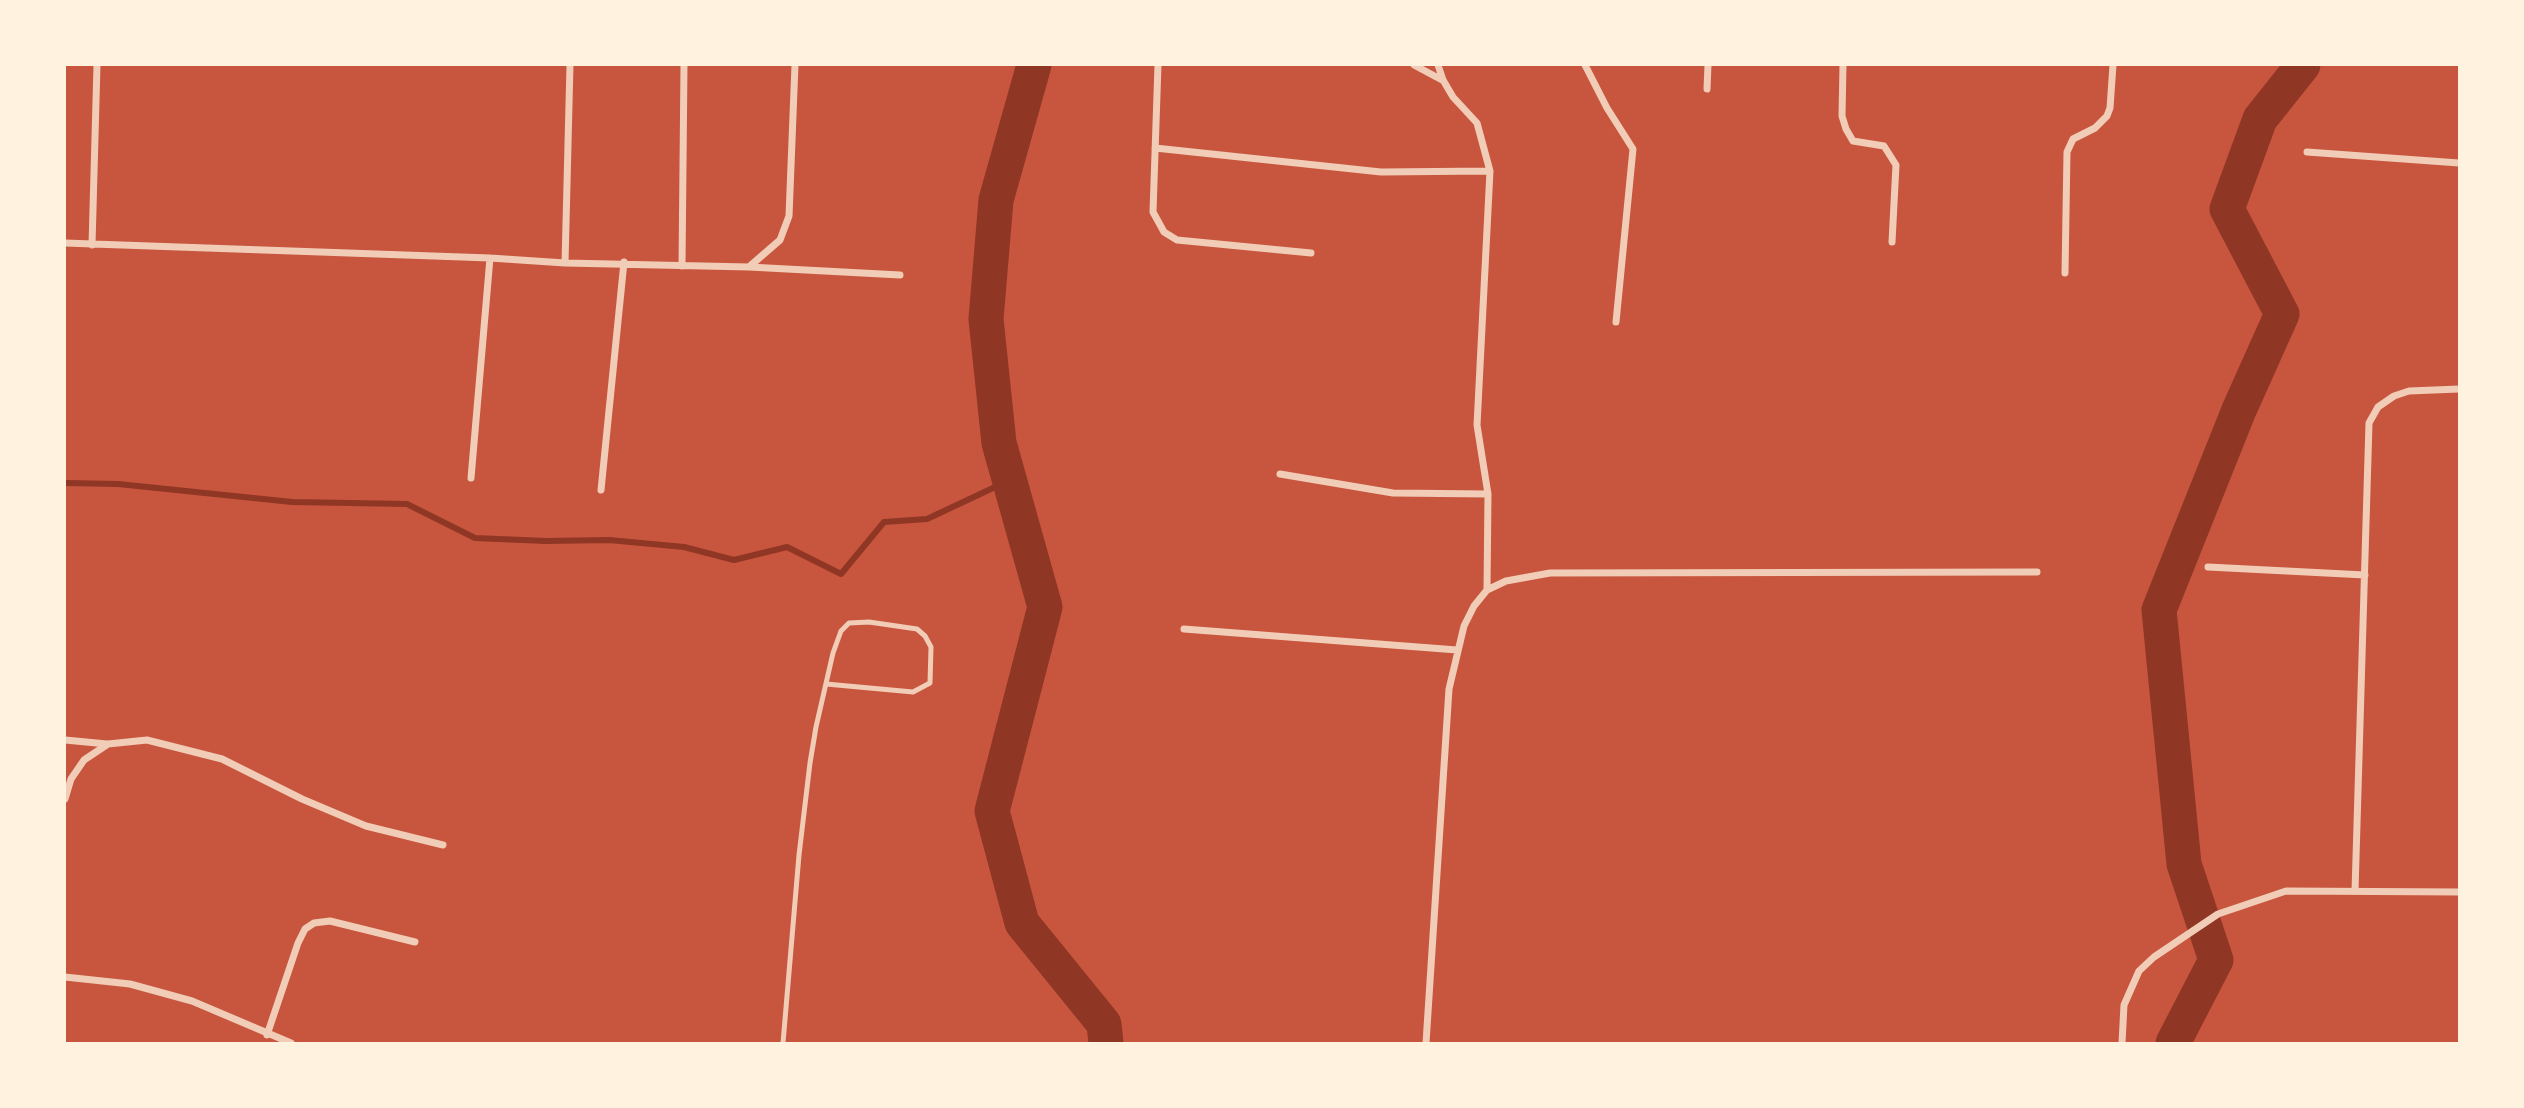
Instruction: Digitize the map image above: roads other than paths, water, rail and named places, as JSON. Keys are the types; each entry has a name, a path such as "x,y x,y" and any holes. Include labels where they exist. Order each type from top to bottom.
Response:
{"street":[{"path":"92,245 97,65"},
{"path":"565,262 570,65"},
{"path":"682,266 684,65"},
{"path":"749,267 780,240 789,216 795,65"},
{"path":"1158,65 1153,212 1164,232 1177,240 1311,253"},
{"path":"1415,65 1443,80"},
{"path":"1438,65 1453,97 1477,122 1490,171 1476,425 1488,494 1487,590"},
{"path":"1585,65 1607,108 1633,149 1616,321"},
{"path":"1707,89 1708,65"},
{"path":"1843,65 1842,116 1846,129 1853,141 1884,146 1896,165 1892,242"},
{"path":"2065,272 2067,152 2073,139 2095,128 2107,116 2113,65"},
{"path":"1155,148 1381,172 1490,171"},
{"path":"2307,152 2459,163"},
{"path":"65,243 624,262 900,275"},
{"path":"471,478 490,258"},
{"path":"601,490 624,262"},
{"path":"2355,891 2369,423 2378,407 2394,396 2409,391 2459,389"},
{"path":"1280,474 1393,493 1488,494"},
{"path":"2208,566 2365,575"},
{"path":"1426,1043 1448,689 1457,650 1474,606 1487,590 1506,581 1550,573 2037,572"},
{"path":"1184,629 1457,650"},
{"path":"65,740 108,744 147,740 222,759 302,799 366,826 443,845"},
{"path":"65,799 71,779 84,760 108,744"},
{"path":"2122,1043 2124,1005 2139,971 2154,957 2218,914 2286,891 2459,892"},
{"path":"267,1034 298,943 305,929 314,923 330,921 415,942"},
{"path":"65,977 130,984 192,1001 291,1043"}],"lane":[{"path":"783,1043 808,776 816,727 826,684 841,631 849,624 869,622 917,629 931,647 929,683 913,692 826,684"}],"waterway":[{"path":"1034,65 996,200 986,319 999,443 1045,607 992,811 1022,923 1104,1024 1106,1043"},
{"path":"2173,1043 2216,960 2184,864 2159,610 2239,410 2282,314 2227,209 2260,119 2303,65"},
{"path":"65,483 118,484 292,502 407,504 475,538 609,540 684,547 734,560 787,547 841,574 884,522 927,519 1010,480"}]}
